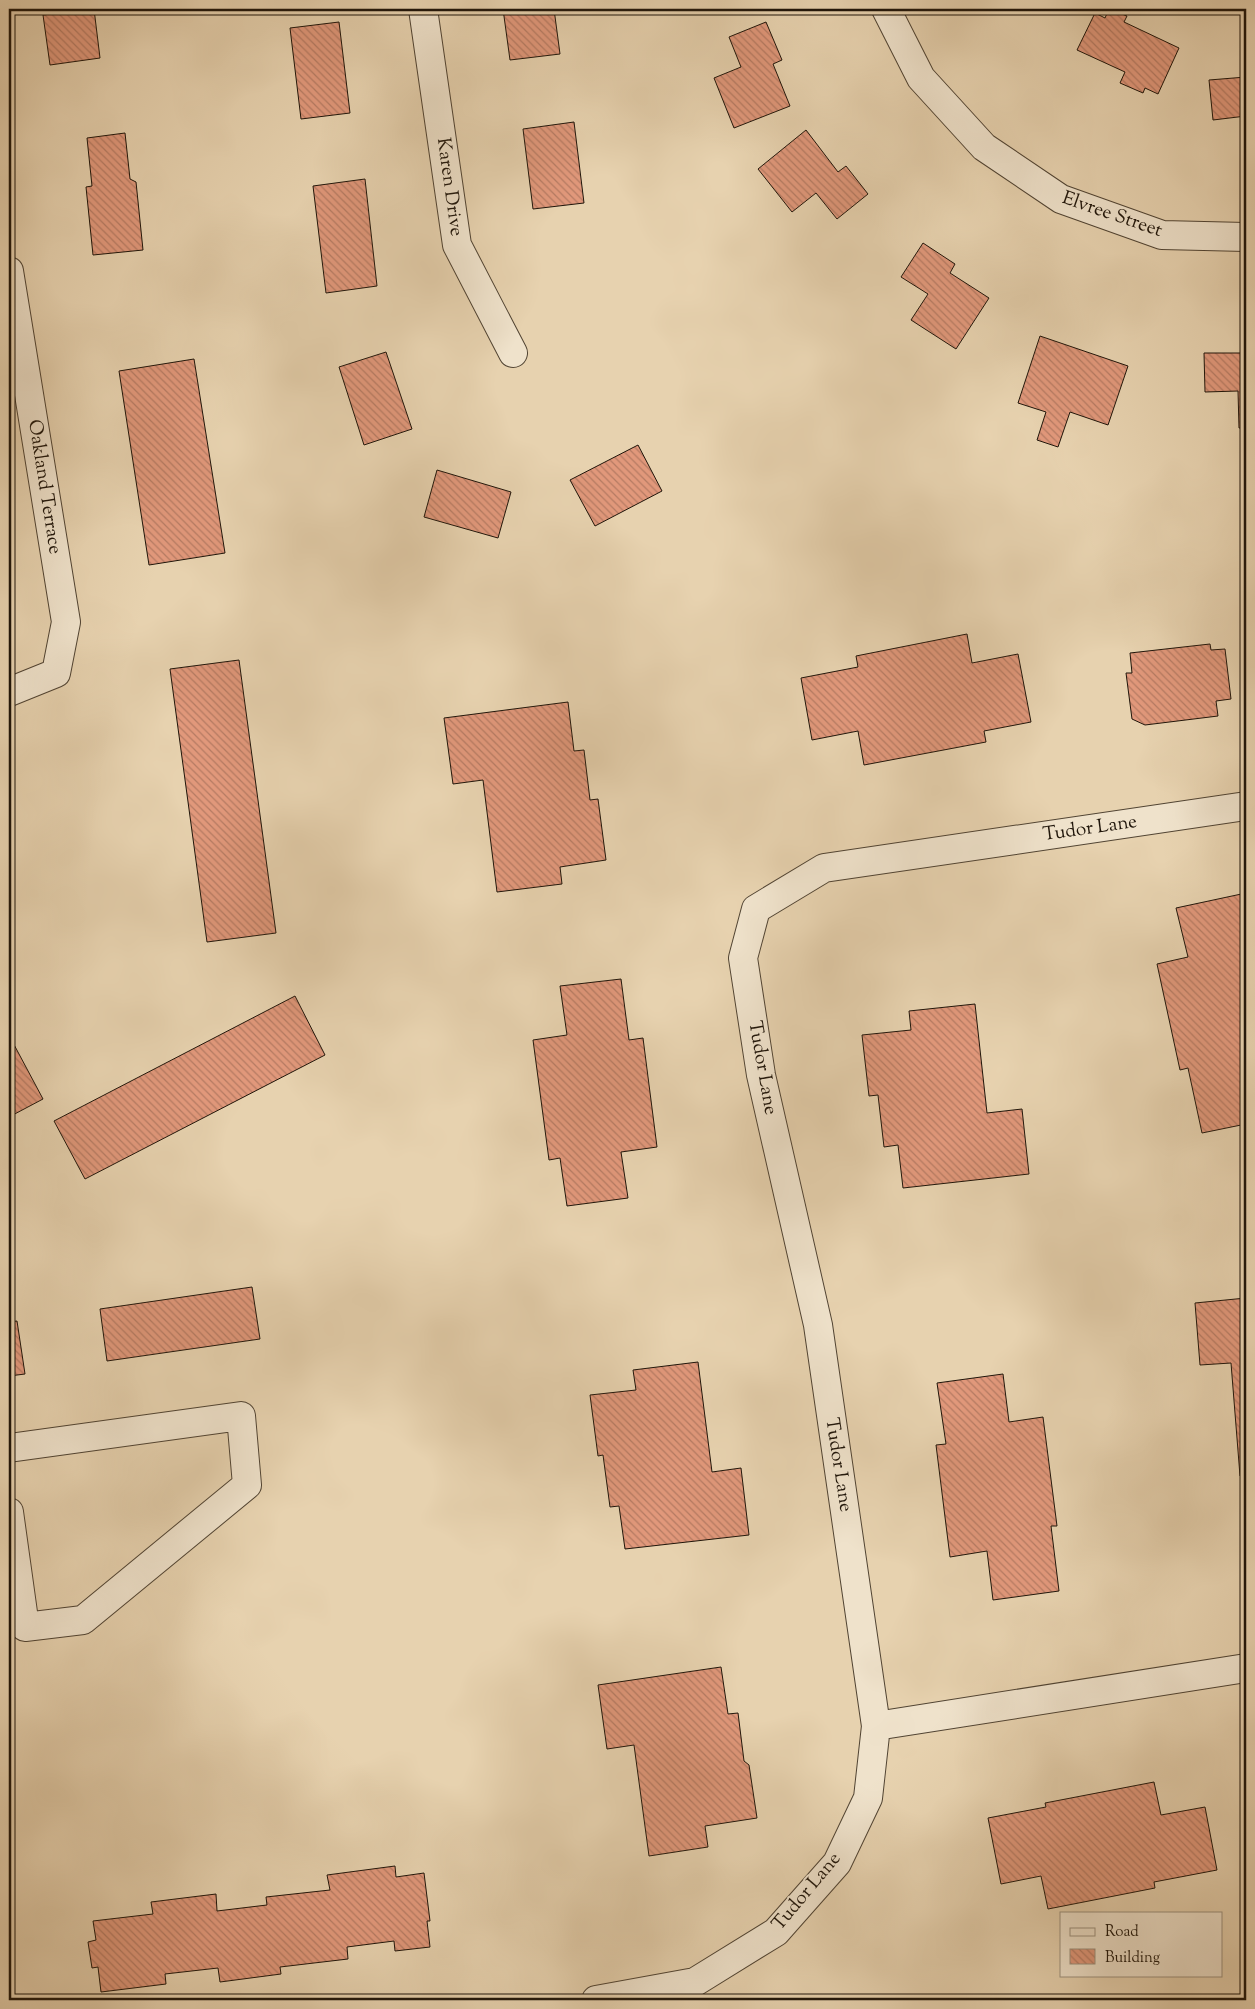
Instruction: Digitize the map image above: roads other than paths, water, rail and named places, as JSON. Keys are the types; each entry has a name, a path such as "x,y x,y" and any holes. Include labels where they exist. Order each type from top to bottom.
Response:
{"street":[{"name":"Karen Drive","path":"423,9 457,244 513,353"},
{"name":"Elvree Street","path":"886,9 921,78 984,147 1061,199 1162,235 1246,237"},
{"name":"Oakland Terrace","path":"9,271 66,622 56,672 9,692"},
{"name":"Tudor Lane","path":"596,2000 695,1982 776,1932 837,1863 868,1798 876,1726 818,1325 761,1075 743,958 756,909 824,868 1246,806"},
{"path":"9,1448 241,1416 247,1485 83,1620 25,1627 9,1512"},
{"path":"876,1726 1246,1668"}]}
